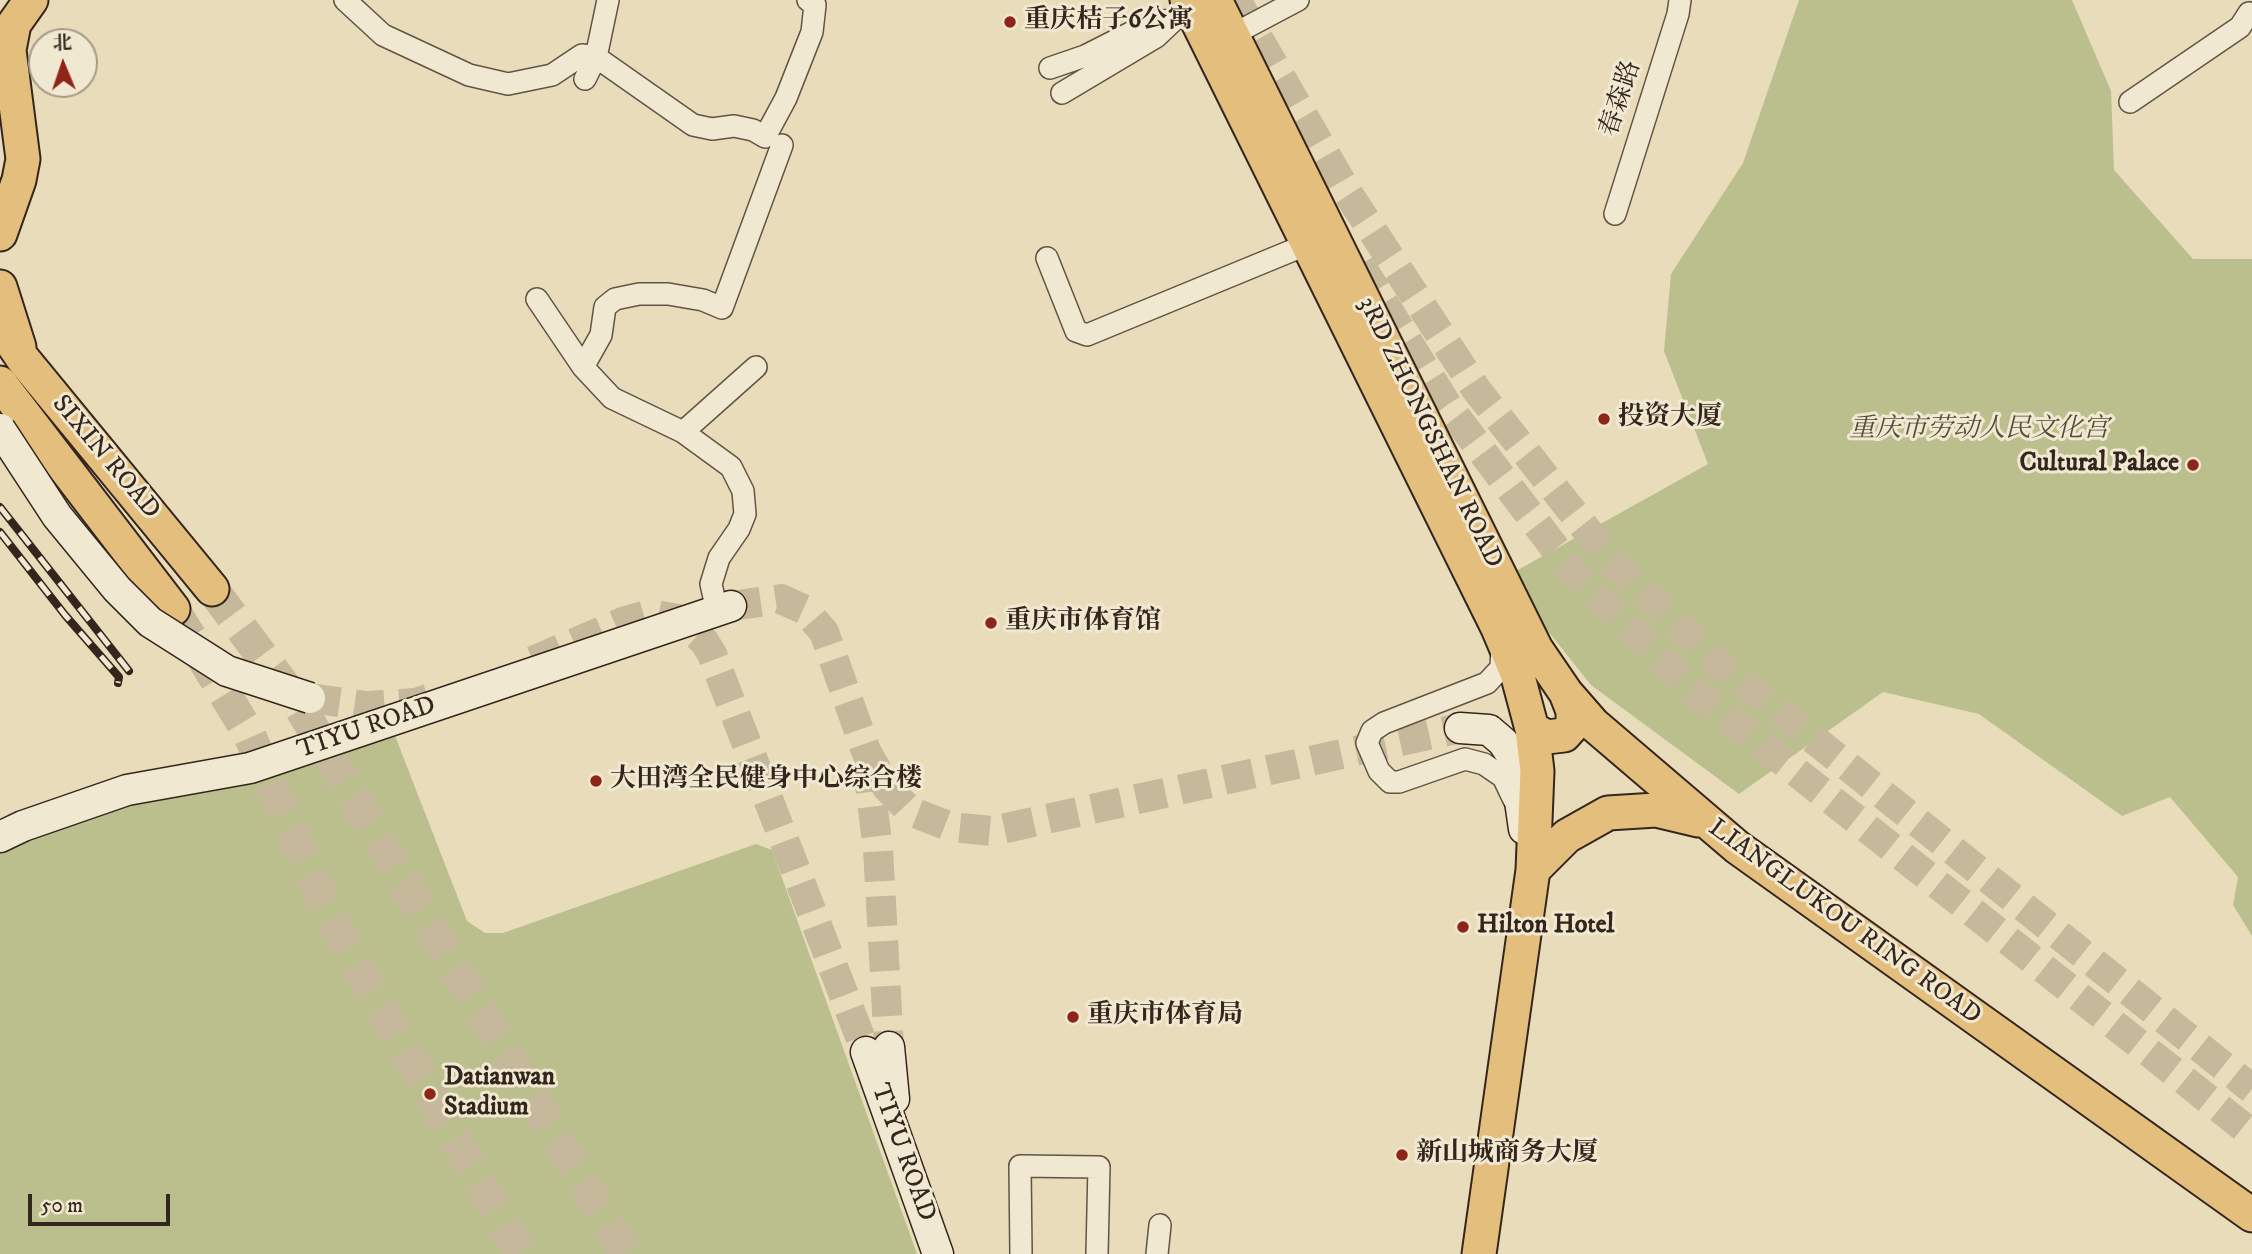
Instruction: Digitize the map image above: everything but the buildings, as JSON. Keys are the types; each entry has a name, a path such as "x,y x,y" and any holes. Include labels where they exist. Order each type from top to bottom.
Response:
{"main road":[{"path":"0,234 19,180 23,159 9,50 14,24 31,0"},
{"name":"3RD ZHONGSHAN ROAD","path":"1192,8 1232,35 1536,649 1566,693 1593,724 1705,821"},
{"name":"3RD ZHONGSHAN ROAD","path":"1192,8 1499,631 1517,673 1532,729 1537,771 1534,870"},
{"path":"0,120 4,149 0,162"},
{"path":"0,287 23,359"},
{"name":"SIXIN ROAD","path":"0,325 23,359 212,589"},
{"name":"SIXIN ROAD","path":"0,383 173,609"},
{"path":"1532,729 1547,737 1564,735 1573,725 1573,711 1566,693"},
{"name":"LIANGLUKOU RING ROAD","path":"1534,870 1567,836 1608,813 1656,810 1705,821 2252,1215"},
{"path":"1479,1254 1534,870"}],"street":[{"path":"345,0 383,35 469,75 508,83 552,75 582,55 596,57 693,125 712,129 734,126 753,130 765,137 786,98 812,32 815,5 807,0"},
{"path":"584,79 596,57 608,0"},
{"path":"1232,35 1298,0"},
{"name":"春森路","path":"1615,214 1678,14 1680,0"},
{"path":"1050,68 1085,55 1152,22 1192,8"},
{"path":"1062,93 1156,37 1192,8"},
{"path":"2130,102 2240,27 2247,9"},
{"path":"583,367 601,335 605,307 615,299 639,294 668,294 704,300 722,308 782,145"},
{"path":"1047,258 1076,331 1087,335 1308,244"},
{"path":"537,299 583,367 612,398 683,432 731,467 743,491 745,514 739,529 719,558 711,584 724,609"},
{"path":"683,432 756,367"},
{"path":"0,429 57,516 117,589 150,622 227,671 310,698"},
{"name":"TIYU ROAD","path":"0,838 23,825 128,790 250,768 724,609"},
{"path":"1499,631 1504,653 1502,668 1487,683 1384,723 1372,731 1367,743 1378,771 1390,782 1399,782 1465,759 1484,764 1503,777 1521,814"},
{"path":"1460,728 1489,730 1503,742 1514,759 1521,814 1534,870"},
{"name":"TIYU ROAD","path":"877,1050 909,1172 938,1254"},
{"path":"1021,1254 1020,1166 1099,1167 1097,1254"},
{"path":"2215,1189 2252,1195"},
{"path":"1157,1254 1160,1225"}],"green space":[{"name":"重庆市劳动人民文化宫","path":"1799,0 2072,0 2111,91 2114,170 2193,259 2252,259 2252,936 2233,905 2238,877 2170,797 2122,816 1979,714 1883,692 1739,794 1591,685 1544,626 1516,571 1708,464 1664,351 1671,274 1743,163"},
{"name":"Datianwan Stadium","path":"392,728 467,921 485,933 503,933 756,844 772,850 917,1254 0,1254 0,847 25,833"}],"tunnel":[{"path":"1236,0 1347,192 1476,389 1611,561 1717,662 2252,1089"},
{"path":"1360,265 1447,405 1573,572 1692,689 2252,1134"},
{"path":"212,589 300,707 626,1254"},
{"path":"731,606 781,599 805,610 824,632 866,751 886,786 910,811 951,827 992,831 1460,728"},
{"path":"173,609 248,732 330,917 521,1254"},
{"path":"533,661 623,622 650,614 678,619 704,641 712,654 866,1052"},
{"path":"310,698 366,706 416,703 430,698"},
{"path":"867,762 878,849 889,1047"}],"railway":[{"path":"0,507 129,671"},
{"path":"0,532 65,615 119,677 118,683"}],"place":[{"name":"重庆桔子6公寓","path":"1010,22"},
{"name":"投资大厦","path":"1604,419"},
{"name":"Cultural Palace","path":"2193,465"},
{"name":"重庆市体育馆","path":"991,623"},
{"name":"大田湾全民健身中心综合楼","path":"596,781"},
{"name":"Hilton Hotel","path":"1463,927"},
{"name":"重庆市体育局","path":"1073,1017"},
{"name":"Datianwan Stadium","path":"430,1094"},
{"name":"新山城商务大厦","path":"1402,1155"}]}
